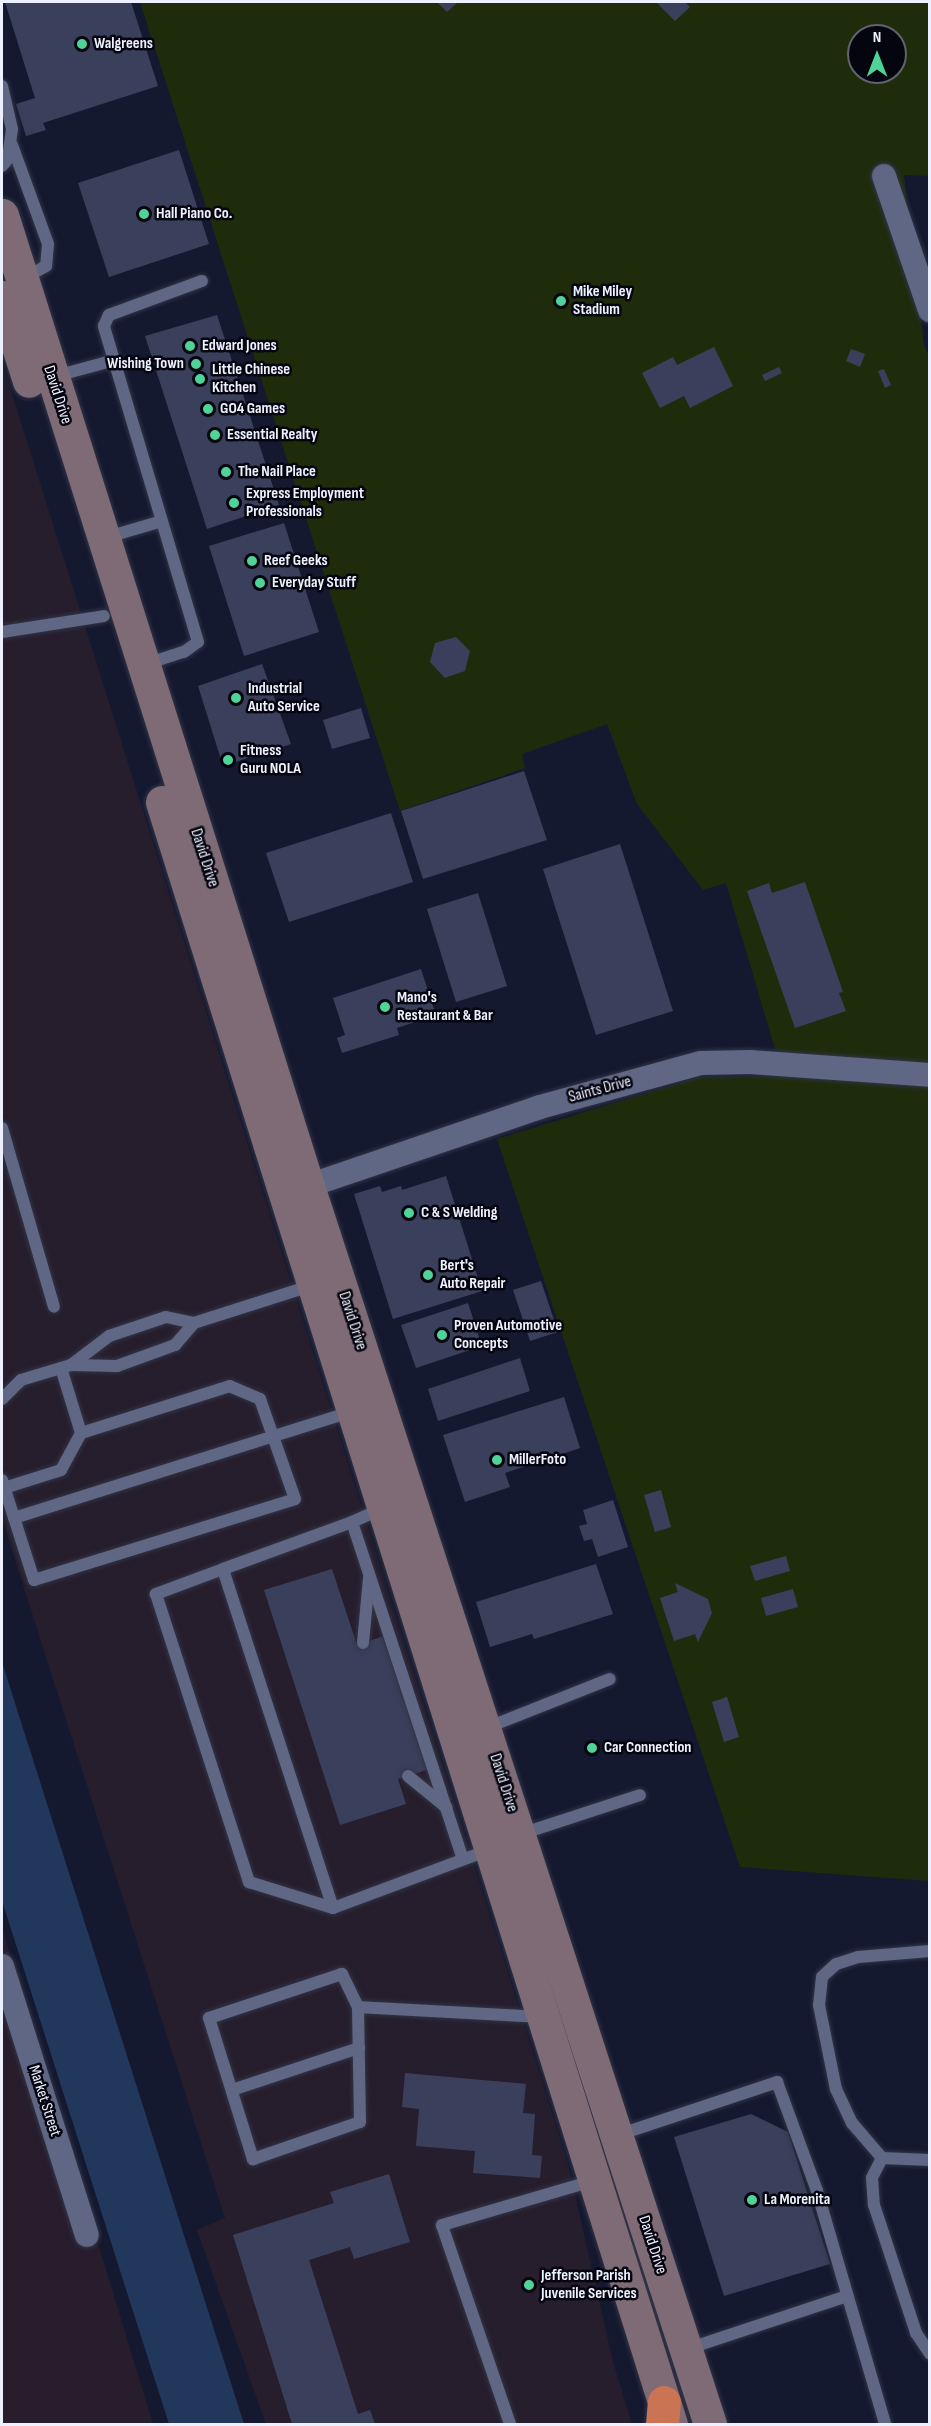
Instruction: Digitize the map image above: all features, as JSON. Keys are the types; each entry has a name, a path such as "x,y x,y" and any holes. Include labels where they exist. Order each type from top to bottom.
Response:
{"main road":[{"name":"David Drive","path":"2,215 11,288 104,616 297,1193 485,1728 710,2424"},
{"name":"David Drive","path":"11,288 52,377 143,665 297,1193 313,1285 382,1509 476,1855 542,2017 666,2417"}],"street":[{"path":"884,176 930,310"},
{"name":"Saints Drive","path":"297,1193 540,1107 700,1063 750,1062 930,1075"},
{"name":"Market Street","path":"2,1966 87,2235"}],"lane":[{"path":"2,86 12,145 48,243 46,266 39,273 11,288"},
{"path":"2,166 12,145"},
{"path":"143,665 184,652 198,642 104,326 110,315 202,281"},
{"path":"52,377 115,360"},
{"path":"103,538 162,521"},
{"path":"2,632 104,616"},
{"path":"2,1128 54,1307"},
{"path":"66,1366 109,1336 166,1317 194,1323 313,1285"},
{"path":"2,1399 21,1380 66,1366 117,1366 175,1345 194,1323"},
{"path":"66,1366 81,1433 61,1470 3,1484 34,1580 295,1499 260,1399 230,1386 81,1433"},
{"path":"14,1518 352,1412"},
{"path":"352,1522 448,1809 476,1855 333,1908 249,1882 156,1594 382,1509"},
{"path":"223,1569 333,1908"},
{"path":"363,1643 370,1574"},
{"path":"485,1728 610,1679"},
{"path":"408,1776 448,1809"},
{"path":"520,1834 640,1795"},
{"path":"930,1951 858,1957 836,1965 822,1977 819,2005 836,2089 852,2123 882,2158 930,2160"},
{"path":"342,1974 358,2007 360,2122 253,2158 209,2019 342,1974"},
{"path":"358,2007 542,2017"},
{"path":"232,2090 359,2048"},
{"path":"617,2135 777,2082 817,2191 885,2424"},
{"path":"882,2158 872,2178 874,2205 916,2333 930,2354"},
{"path":"510,2424 442,2225 592,2181"},
{"path":"686,2349 847,2296"}],"shaded area":[{"path":"2,362 568,2164 613,2362 632,2424 266,2424 197,2230 225,2218 2,1519"},
{"path":"2,1928 153,2424 2,2424"}],"green space":[{"path":"140,2 929,2 929,176 904,175 924,344 930,359 929,1881 740,1867 497,1139 699,1077 783,1076 726,883 703,890 637,804 607,724 522,754 525,768 400,811"}],"water":[{"path":"2,1662 244,2424 169,2424 2,1901"}],"building":[{"name":"Walgreens","path":"5,2 131,2 158,86 43,123 46,130 26,136 16,104 35,98"},
{"path":"437,2 458,2 447,12"},
{"path":"656,2 685,2 690,7 675,21"},
{"name":"Hall Piano Co.","path":"179,150 209,244 109,277 78,183"},
{"path":"217,315 279,505 207,529 145,336"},
{"path":"714,347 733,386 690,408 684,396 660,408 642,373 673,357 677,365"},
{"path":"851,349 865,354 860,367 846,361"},
{"path":"779,367 782,373 765,381 762,375"},
{"path":"884,369 891,385 885,388 878,371"},
{"path":"284,523 319,632 244,656 209,546"},
{"path":"456,637 470,651 465,671 445,678 430,662 435,643"},
{"path":"262,664 291,744 223,766 198,686"},
{"path":"361,708 370,738 332,749 323,720"},
{"path":"524,771 547,840 423,879 401,811"},
{"path":"391,813 413,882 289,922 266,853"},
{"path":"620,844 673,1011 596,1035 543,869"},
{"path":"805,882 843,992 839,993 846,1011 795,1028 747,891 769,883 772,893"},
{"path":"478,893 507,986 456,1002 427,909"},
{"name":"Mano's Restaurant & Bar","path":"421,969 436,1015 397,1028 399,1035 342,1053 337,1038 345,1035 333,998"},
{"path":"446,1176 482,1291 393,1319 354,1194 380,1186 382,1192 401,1186 402,1190"},
{"path":"541,1281 558,1332 530,1341 513,1290"},
{"name":"Proven Automotive Concepts","path":"468,1303 482,1346 416,1368 401,1325"},
{"path":"520,1358 530,1391 438,1421 428,1389"},
{"name":"MillerFoto","path":"564,1397 580,1448 505,1473 510,1487 465,1502 443,1435"},
{"path":"661,1490 671,1527 655,1532 644,1495"},
{"path":"613,1500 628,1547 598,1557 592,1539 584,1541 579,1526 587,1524 583,1510"},
{"path":"786,1556 790,1571 755,1581 750,1566"},
{"path":"596,1564 613,1614 534,1639 532,1634 490,1647 476,1602"},
{"path":"332,1569 357,1645 384,1636 427,1770 398,1779 406,1804 340,1825 264,1590"},
{"path":"675,1583 708,1599 712,1613 698,1642 695,1634 674,1641 660,1598 678,1592"},
{"path":"793,1589 798,1607 766,1616 761,1598"},
{"path":"727,1697 739,1737 724,1742 712,1702"},
{"path":"405,2073 526,2084 523,2113 535,2114 532,2155 542,2156 540,2178 473,2173 475,2151 416,2146 419,2109 402,2107"},
{"name":"La Morenita","path":"751,2114 788,2132 830,2264 724,2296 674,2137"},
{"path":"389,2174 410,2242 354,2259 350,2247 309,2260 358,2414 370,2410 375,2424 292,2424 233,2235 334,2203 330,2192"}],"place":[{"name":"Walgreens","path":"82,44"},
{"name":"Hall Piano Co.","path":"144,214"},
{"name":"Mike Miley Stadium","path":"561,301"},
{"name":"Edward Jones","path":"190,346"},
{"name":"Wishing Town","path":"196,364"},
{"name":"Little Chinese Kitchen","path":"200,379"},
{"name":"GO4 Games","path":"208,409"},
{"name":"Essential Realty","path":"215,435"},
{"name":"The Nail Place","path":"226,472"},
{"name":"Express Employment Professionals","path":"234,503"},
{"name":"Reef Geeks","path":"252,561"},
{"name":"Everyday Stuff","path":"260,583"},
{"name":"Industrial Auto Service","path":"236,698"},
{"name":"Fitness Guru NOLA","path":"228,760"},
{"name":"Mano's Restaurant & Bar","path":"385,1007"},
{"name":"C & S Welding","path":"409,1213"},
{"name":"Bert's Auto Repair","path":"428,1275"},
{"name":"Proven Automotive Concepts","path":"442,1335"},
{"name":"MillerFoto","path":"497,1460"},
{"name":"Car Connection","path":"592,1748"},
{"name":"La Morenita","path":"752,2200"},
{"name":"Jefferson Parish Juvenile Services","path":"529,2285"}]}
